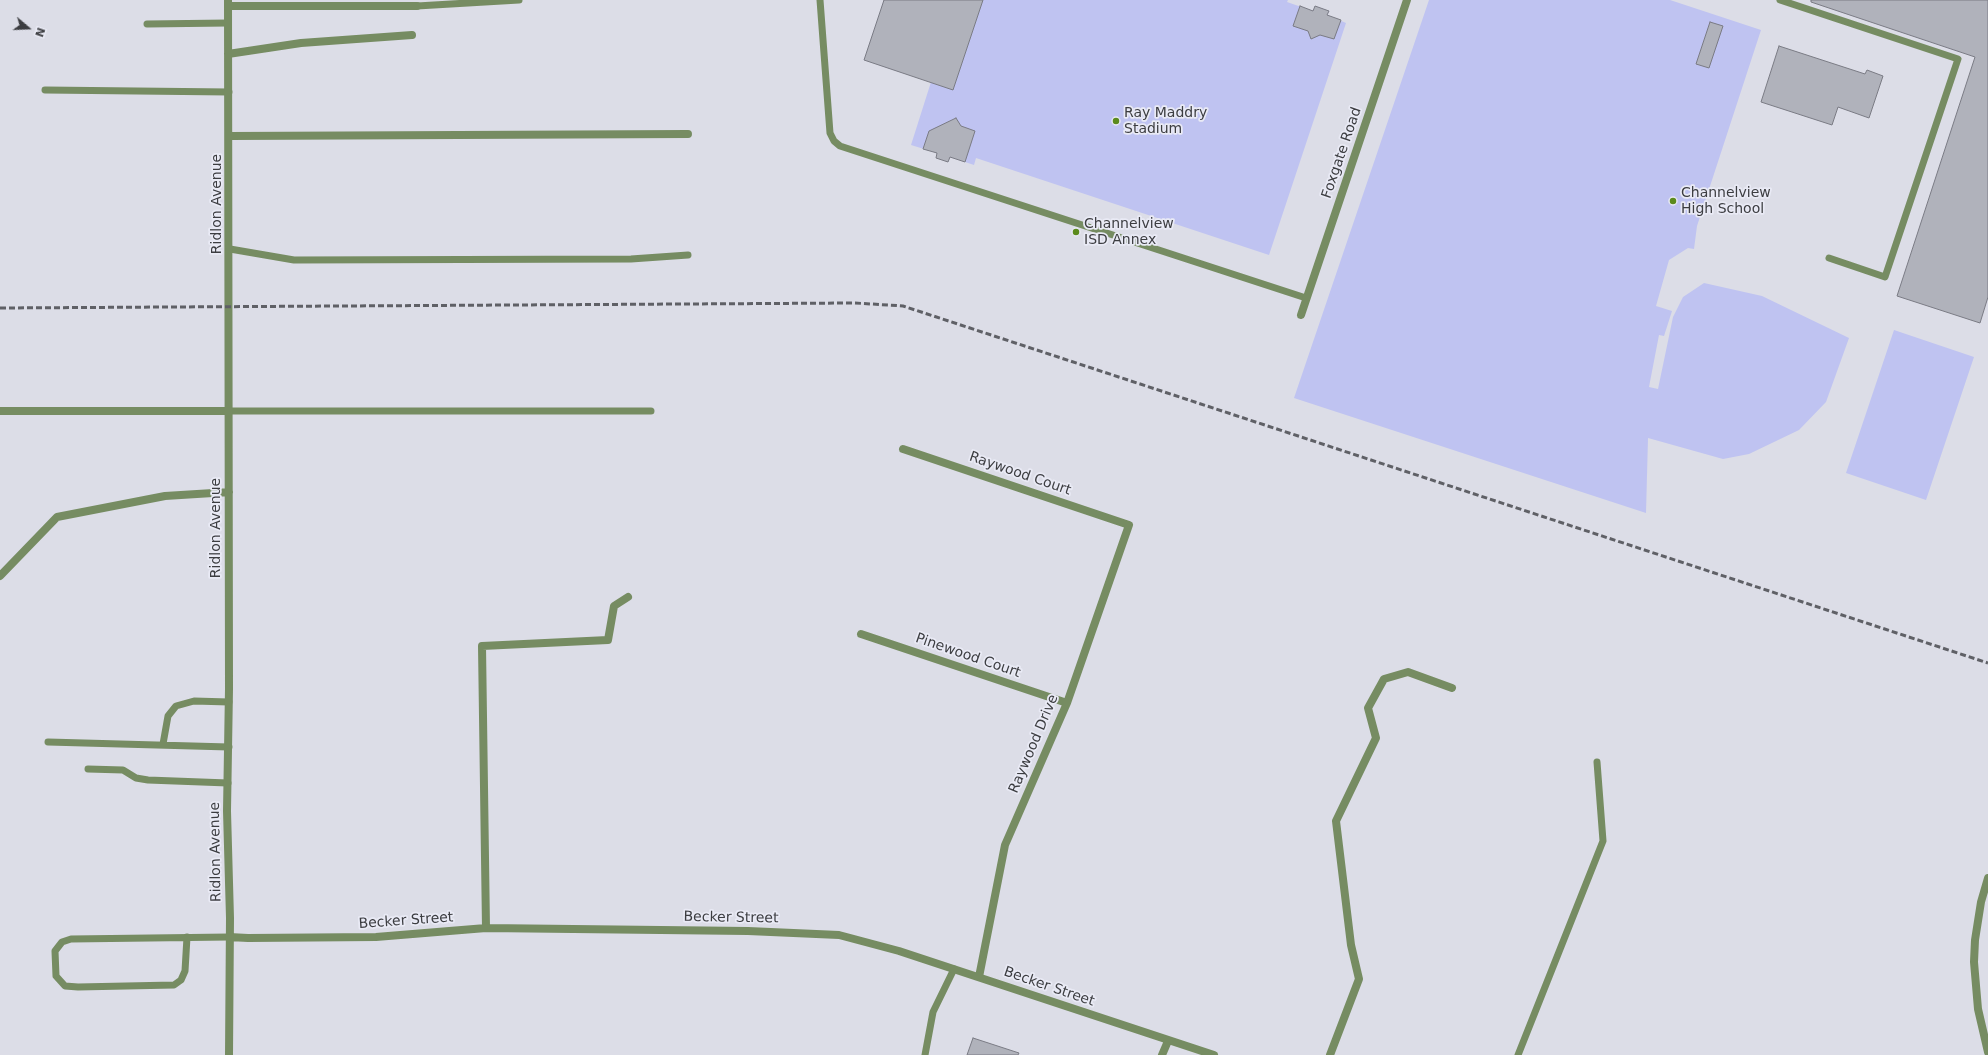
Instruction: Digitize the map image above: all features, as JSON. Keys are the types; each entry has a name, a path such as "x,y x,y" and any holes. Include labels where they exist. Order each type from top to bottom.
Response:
{"street":[{"name":"Foxgate Road","path":"1300,315 1407,0"},
{"path":"228,3 418,6"},
{"name":"Ridlon Avenue","path":"228,3 230,136 230,702 228,783 229,1055"},
{"path":"228,54 301,43 412,36"},
{"path":"230,136 688,134"},
{"path":"0,412 229,411"},
{"name":"Raywood Court","path":"903,449 1129,525"},
{"path":"0,576 57,517 165,496 229,492"},
{"name":"Raywood Drive","path":"979,977 1005,845 1067,703 1129,525"},
{"path":"486,928 482,646 608,640 614,606 628,598"},
{"name":"Pinewood Court","path":"861,634 1067,703"},
{"path":"1330,1055 1359,979 1351,945 1336,821 1376,738 1368,708 1384,679 1408,672 1452,688"},
{"path":"1988,878 1981,902 1975,940 1974,962 1978,1009 1988,1052"},
{"name":"Becker Street","path":"229,937 376,937 486,928 748,931 839,935 899,951 1214,1055"},
{"path":"1162,1055 1168,1041"}],"lane":[{"path":"418,6 519,0"},
{"path":"820,0 830,133 840,146 1306,298"},
{"path":"1780,0 1958,59 1885,277 1829,258"},
{"path":"147,24 228,22"},
{"path":"45,90 229,92"},
{"path":"230,249 294,260 631,259 688,255"},
{"path":"229,411 651,411"},
{"path":"163,744 168,716 176,706 194,701 230,702"},
{"path":"48,742 229,747"},
{"path":"1518,1055 1603,841 1597,762"},
{"path":"88,769 122,770 136,778 148,780 228,783"},
{"path":"187,937 185,971 180,980 174,985 78,987 65,986 56,976 55,951 62,942 71,939 187,937 229,937"},
{"path":"925,1055 933,1012 954,969"}],"shaded area":[{"name":"Ray Maddry Stadium","path":"884,0 1288,0 1287,2 1313,11 1315,6 1329,11 1327,15 1346,23 1269,255 976,158 974,165 950,157 948,162 936,158 937,153 911,145 931,82 864,60"},
{"path":"1429,0 1670,0 1761,30 1697,226 1694,249 1688,248 1669,260 1656,306 1672,311 1664,336 1659,335 1649,387 1658,389 1673,317 1683,297 1704,283 1762,296 1849,338 1826,402 1799,430 1749,454 1723,459 1648,438 1646,513 1294,398"},
{"path":"1894,330 1974,357 1926,500 1846,473"}],"building":[{"path":"884,0 983,0 953,90 864,60"},
{"path":"1811,0 1988,0 1988,297 1980,323 1897,296 1975,57 1811,2"},
{"path":"1300,6 1313,11 1315,6 1329,11 1327,15 1341,20 1334,39 1320,35 1311,39 1308,31 1293,26"},
{"path":"1710,22 1723,26 1709,68 1696,64"},
{"path":"1779,46 1865,74 1867,70 1883,76 1869,118 1838,107 1832,125 1761,102"},
{"path":"956,118 961,126 975,131 965,162 950,157 948,162 936,158 937,153 923,149 929,131"},
{"path":"973,1038 1019,1053 1018,1055 967,1055"}],"railway":[{"path":"0,308 855,303 903,306 1988,663"}],"place":[{"name":"Ray Maddry Stadium","path":"1116,121"},
{"name":"Channelview High School","path":"1673,201"},
{"name":"Channelview ISD Annex","path":"1076,232"}]}
